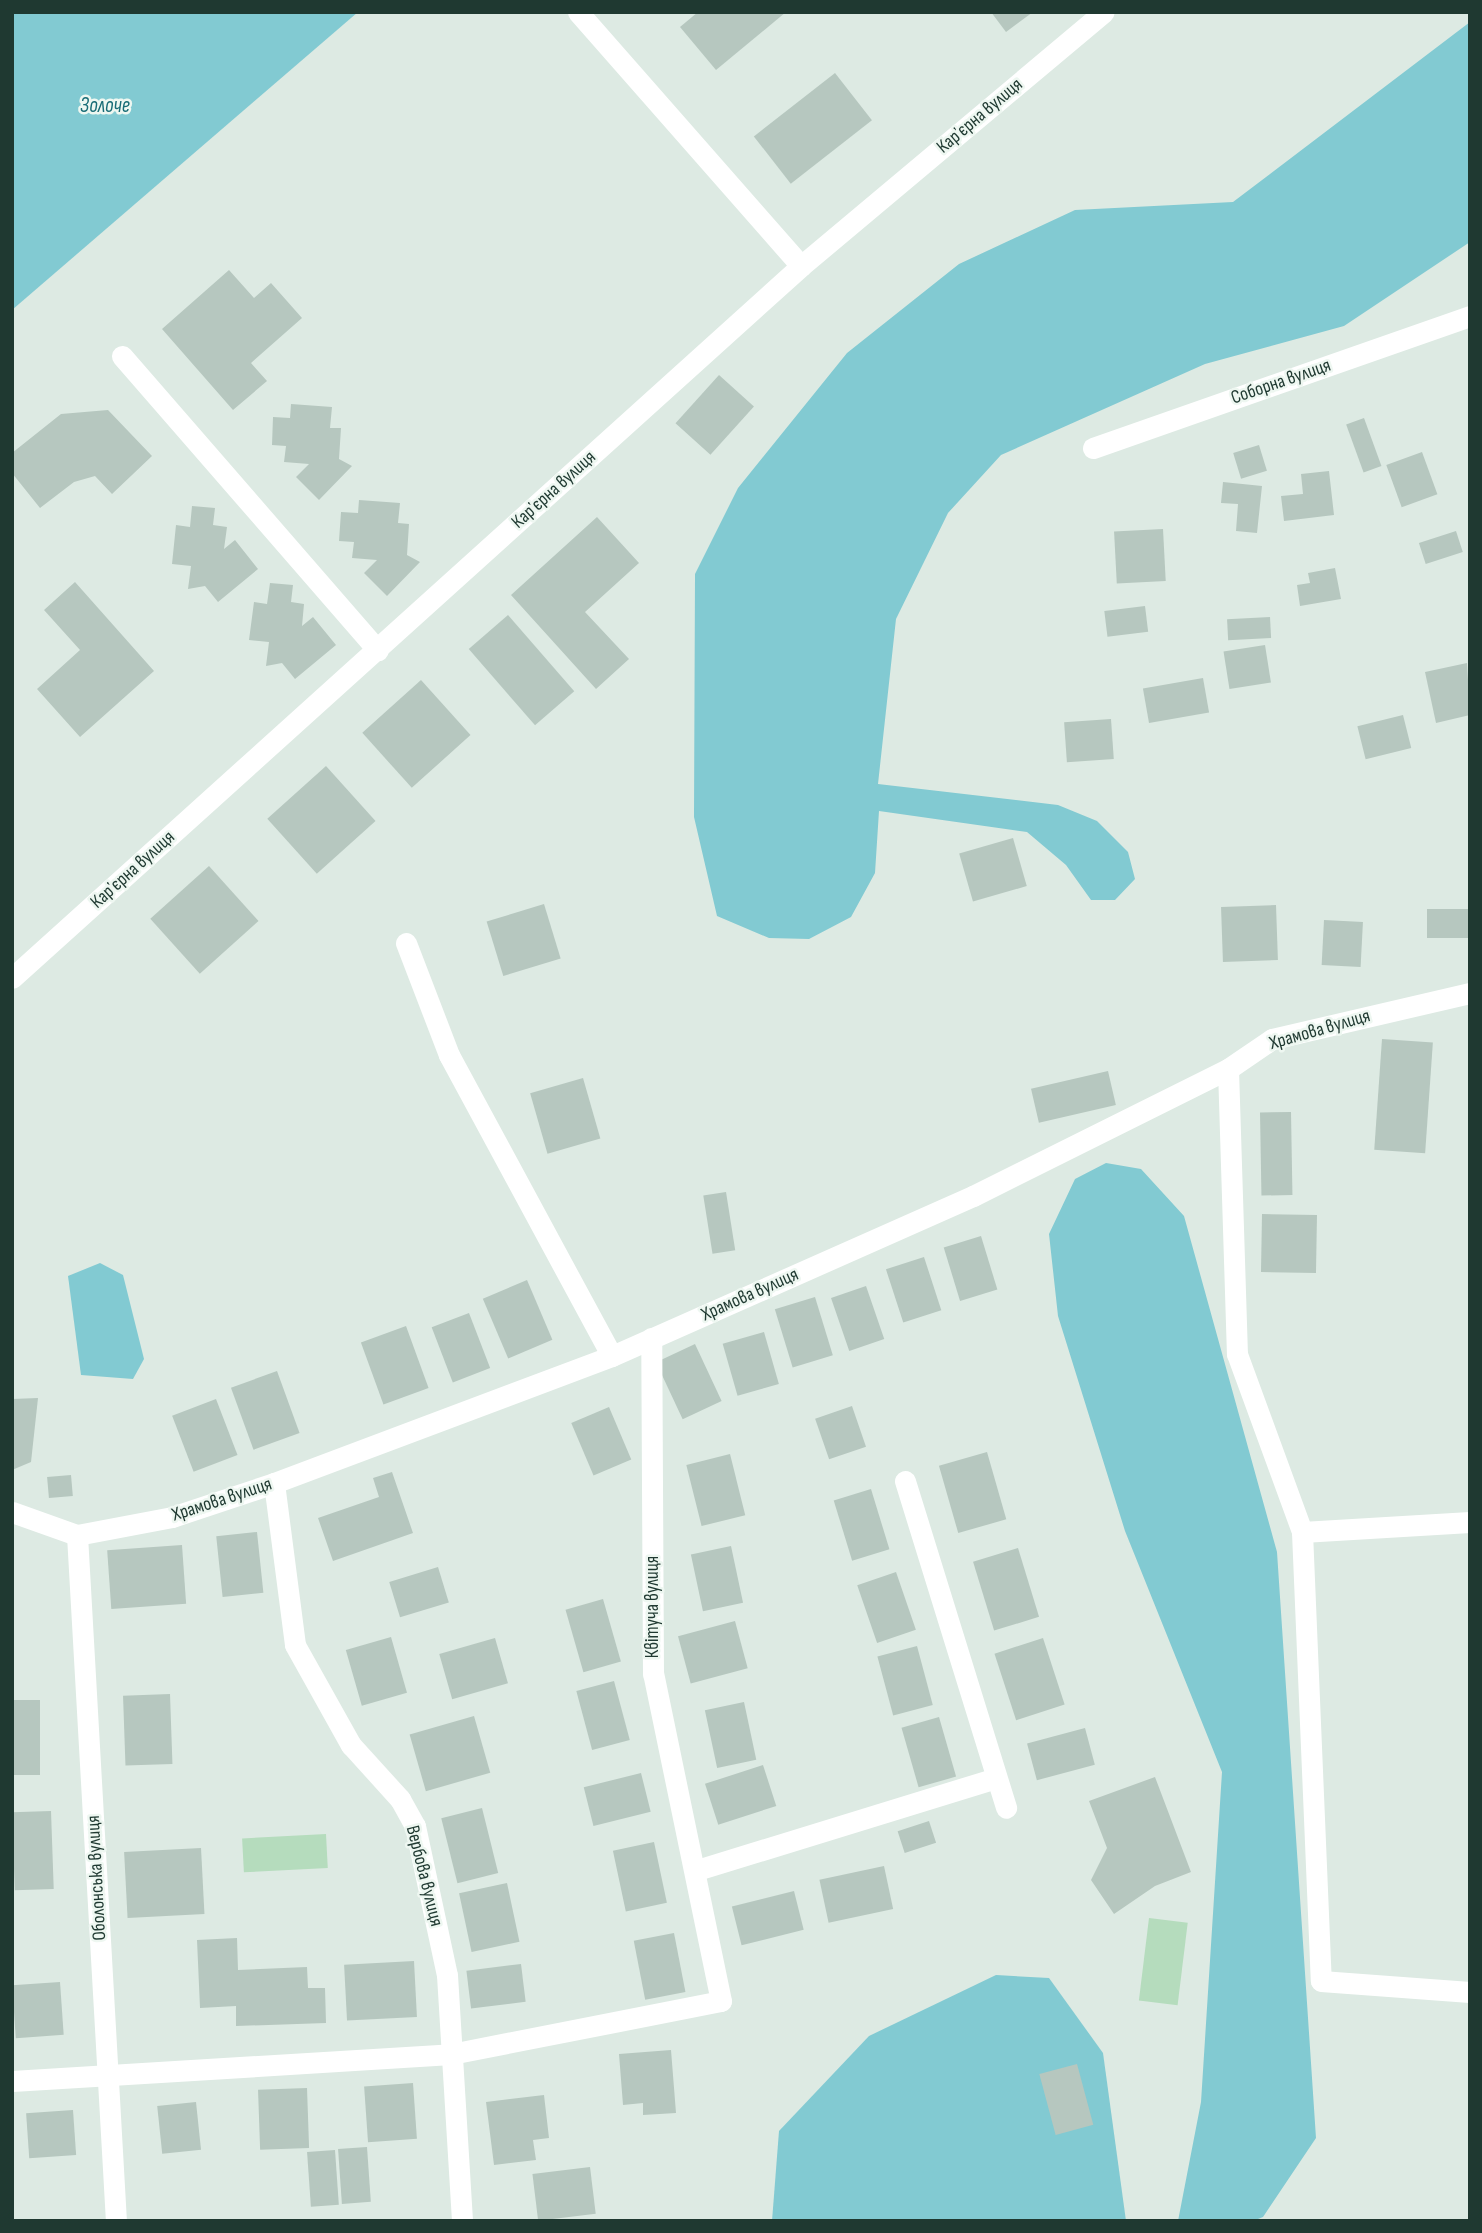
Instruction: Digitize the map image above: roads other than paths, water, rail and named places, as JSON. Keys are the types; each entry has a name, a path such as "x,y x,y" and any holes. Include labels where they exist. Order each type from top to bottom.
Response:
{"street":[{"path":"578,12 801,266"},
{"name":"Карʼєрна вулиця","path":"12,978 801,266 1104,12"},
{"name":"Соборна вулиця","path":"1093,448 1470,316"},
{"path":"122,356 378,650"},
{"path":"406,943 449,1055 612,1356"},
{"name":"Храмова вулиця","path":"78,1535 172,1517 274,1483 612,1356 1049,1161 1227,1069 1272,1039 1470,993"},
{"path":"1227,1069 1237,1354 1302,1532 1321,1980 1470,1992"},
{"name":"Квітуча вулиця","path":"451,2054 721,2001 697,1870 653,1674 651,1338"},
{"path":"905,1481 1006,1808"},
{"name":"Вербова вулиця","path":"274,1483 295,1645 351,1745 400,1799 415,1826 447,1975 462,2221"},
{"path":"12,1512 78,1535"},
{"path":"1302,1532 1470,1522"},
{"name":"Оболонська вулиця","path":"78,1535 116,2221"},
{"path":"697,1870 996,1778"},
{"path":"12,2081 451,2054"}],"water":[{"name":"Золоче","path":"12,12 358,12 12,310"},
{"path":"1470,22 1470,242 1344,326 1205,364 1001,455 948,513 896,619 878,784 1058,805 1097,821 1128,852 1135,879 1115,900 1091,900 1066,865 1027,832 879,811 875,873 851,917 809,939 769,938 717,916 694,817 695,574 738,488 847,353 959,264 1075,210 1233,202"},
{"path":"1106,1163 1141,1169 1184,1216 1277,1552 1316,2138 1263,2217 1253,2221 1178,2221 1201,2102 1222,1772 1125,1531 1058,1316 1049,1234 1075,1179"},
{"path":"100,1263 123,1275 144,1359 133,1379 81,1375 68,1276"},
{"path":"996,1975 1049,1978 1103,2053 1126,2221 772,2221 779,2131 869,2036"}]}
